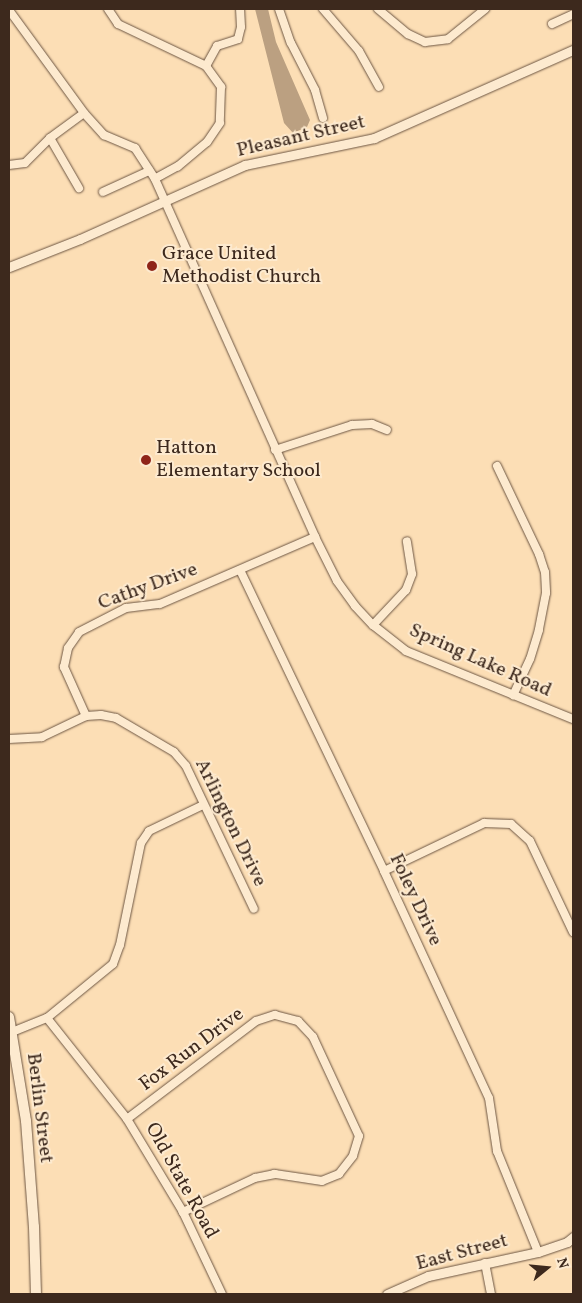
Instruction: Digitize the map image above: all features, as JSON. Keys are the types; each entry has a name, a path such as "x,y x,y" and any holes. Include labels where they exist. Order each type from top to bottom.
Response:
{"main road":[{"name":"Berlin Street","path":"9,1017 26,1121 34,1227 36,1294"}],"street":[{"path":"108,9 118,24 206,66 221,87 220,123 207,142 178,166 155,179"},
{"path":"206,66 217,46 238,39 241,27 240,9"},
{"path":"279,9 291,43 315,90 323,118"},
{"path":"323,9 359,51 379,87"},
{"path":"378,9 408,34 425,42 448,39 485,9"},
{"name":"Spring Lake Road","path":"9,10 84,113 104,135 135,148 155,179 315,537 337,581 355,606 374,625 406,651 573,718"},
{"path":"552,24 573,14"},
{"name":"Pleasant Street","path":"9,267 80,239 164,200 245,166 374,138 573,50"},
{"path":"9,166 25,164 50,138 84,113"},
{"path":"50,138 79,188"},
{"path":"103,192 149,171"},
{"path":"275,450 352,425 372,424 387,430"},
{"path":"497,466 539,554 545,572 546,586 533,649 513,694"},
{"name":"Cathy Drive","path":"86,716 64,667 68,648 79,632 126,608 160,604 315,537"},
{"path":"374,625 406,590 412,574 407,541"},
{"name":"Foley Drive","path":"240,570 384,871 489,1098 497,1151 538,1252"},
{"name":"Arlington Drive","path":"9,739 42,737 86,716 101,715 116,718 174,752 186,766 254,909"},
{"path":"11,1038 47,1018 112,964 120,944 141,843 150,831 203,805"},
{"path":"384,871 484,823 511,824 530,841 573,932"},
{"name":"Fox Run Drive","path":"127,1119 256,1021 275,1015 298,1021 314,1037 359,1136 353,1156 339,1174 322,1181 276,1174 255,1178 183,1212"},
{"name":"Old State Road","path":"47,1018 127,1119 183,1212 222,1294"},
{"name":"East Street","path":"388,1294 428,1276 538,1252 573,1237"},
{"path":"485,1263 491,1294"}],"shaded area":[{"path":"255,9 268,9 276,42 310,120 307,127 293,133 284,123"}],"place":[{"name":"Grace United Methodist Church","path":"152,266"},
{"name":"Hatton Elementary School","path":"146,460"}]}
